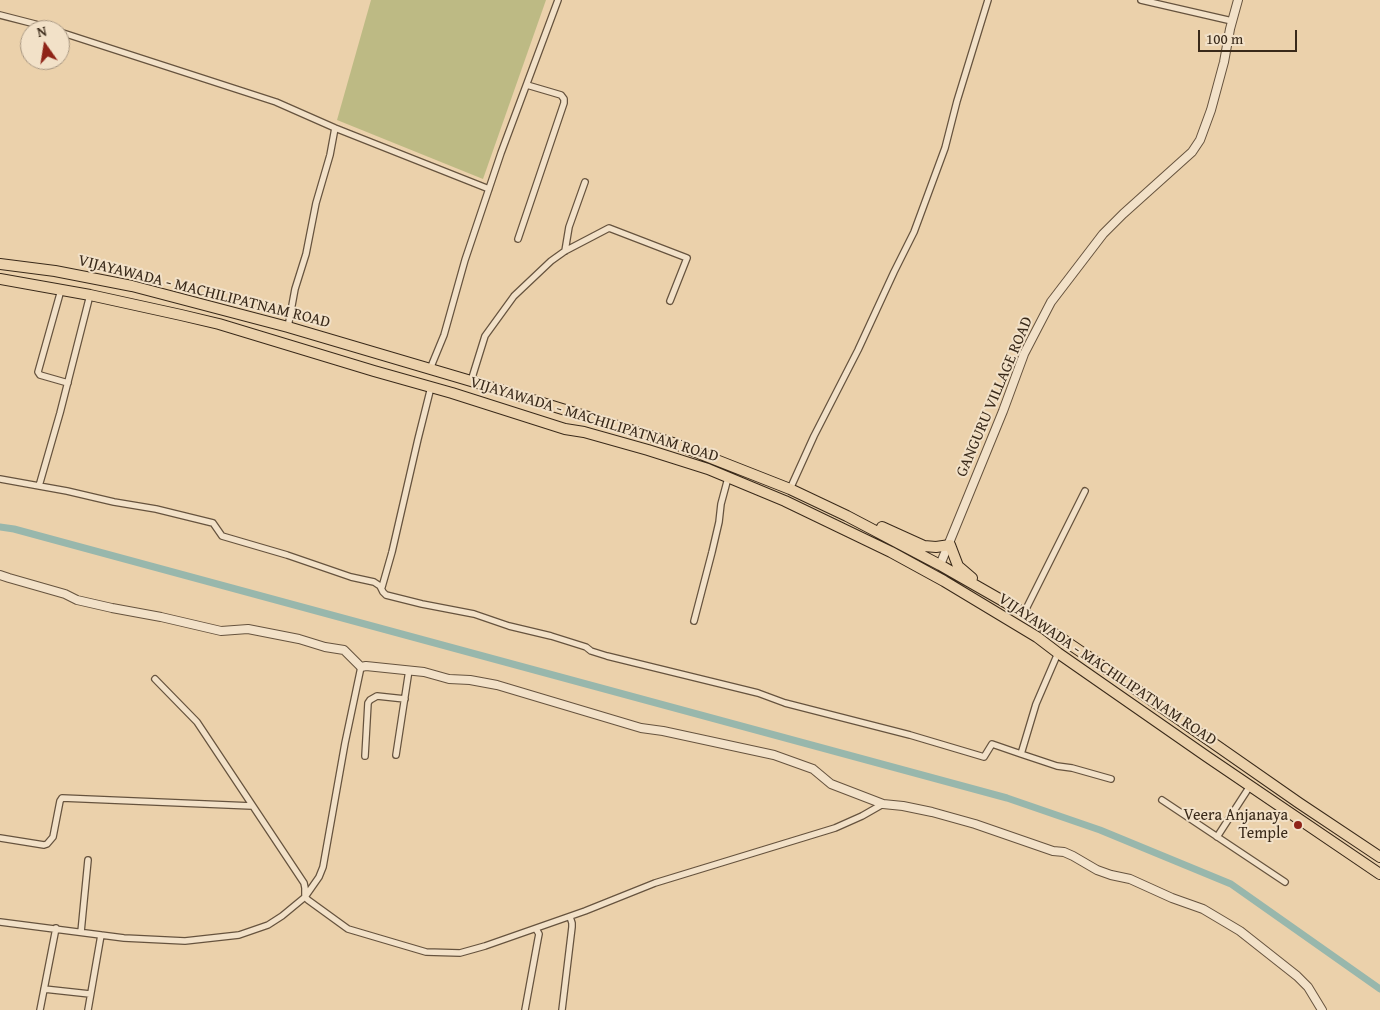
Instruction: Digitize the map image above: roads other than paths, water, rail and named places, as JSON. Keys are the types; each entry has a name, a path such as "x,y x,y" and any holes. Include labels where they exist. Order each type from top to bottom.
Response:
{"highway":[{"name":"VIJAYAWADA - MACHILIPATNAM ROAD","path":"0,264 55,271 132,286 288,327 673,443 790,488 940,565 1024,613 1380,857"},
{"name":"VIJAYAWADA - MACHILIPATNAM ROAD","path":"0,279 90,295 219,324 566,429 584,432 657,453 708,469 784,501 891,552 944,581 1037,637 1250,786 1380,874"},
{"path":"847,516 854,515 864,518 924,546 950,545 958,566 969,576 991,589 1011,606"},
{"path":"940,565 941,572 1004,610 1027,631"}],"street":[{"path":"430,369 444,334 465,260 489,189 558,0"},
{"path":"790,488 914,232 945,148 957,101 988,0"},
{"path":"1141,0 1232,20"},
{"name":"GANGURU VILLAGE ROAD","path":"940,565 950,545 1024,354 1051,302 1103,234 1192,152 1200,140 1214,100 1238,0"},
{"path":"0,16 20,21"},
{"path":"70,35 276,102 335,128 489,189"},
{"path":"518,239 564,103 561,95 527,85"},
{"path":"288,327 295,289 306,254 316,203 330,155 335,128"},
{"path":"565,251 569,227 585,182"},
{"path":"471,381 485,336 514,296 565,251 609,228 687,258 670,301"},
{"path":"61,290 38,372 40,375 68,383"},
{"path":"40,486 90,295"},
{"path":"382,588 394,545 413,457 432,387"},
{"path":"694,621 728,478"},
{"path":"0,480 40,486 213,523 222,536 287,555 351,577 374,582 382,588 386,595 474,614 509,626 578,644 607,656 758,693 785,703 910,735 972,754 984,757 992,744 1057,766 1072,768 1111,779"},
{"path":"1024,613 1085,491"},
{"path":"0,574 65,594 77,600 112,608 221,631 248,629 344,650 361,667"},
{"path":"1021,754 1036,704 1058,653"},
{"path":"361,667 409,670 449,679 470,680 497,685 641,728 774,755 813,769 831,784 883,804 932,812 975,824 1053,851 1064,852 1097,870 1130,879 1172,898 1203,909 1240,931 1297,976 1308,987 1322,1010"},
{"path":"0,922 124,938 185,941 239,935 268,925 282,916 305,897 319,877 323,867 345,743 361,667"},
{"path":"396,755 409,670"},
{"path":"155,679 197,722 304,883 305,897 348,929 426,952 460,953 485,946 536,929 655,883 835,828 883,804"},
{"path":"364,756 368,703 370,700 376,696 405,699"},
{"path":"1217,837 1250,786"},
{"path":"0,838 47,844 53,837 62,798 252,806"},
{"path":"1162,800 1285,882"},
{"path":"81,932 88,860"},
{"path":"562,1010 572,928 570,916"},
{"path":"40,1010 56,928"},
{"path":"525,1010 539,934 536,929"},
{"path":"88,1010 101,935"},
{"path":"44,989 90,994"}],"waterway":[{"path":"0,527 14,529 1007,798 1100,830 1231,884 1380,989"}],"place":[{"name":"Veera Anjanaya Temple","path":"1298,825"}]}
